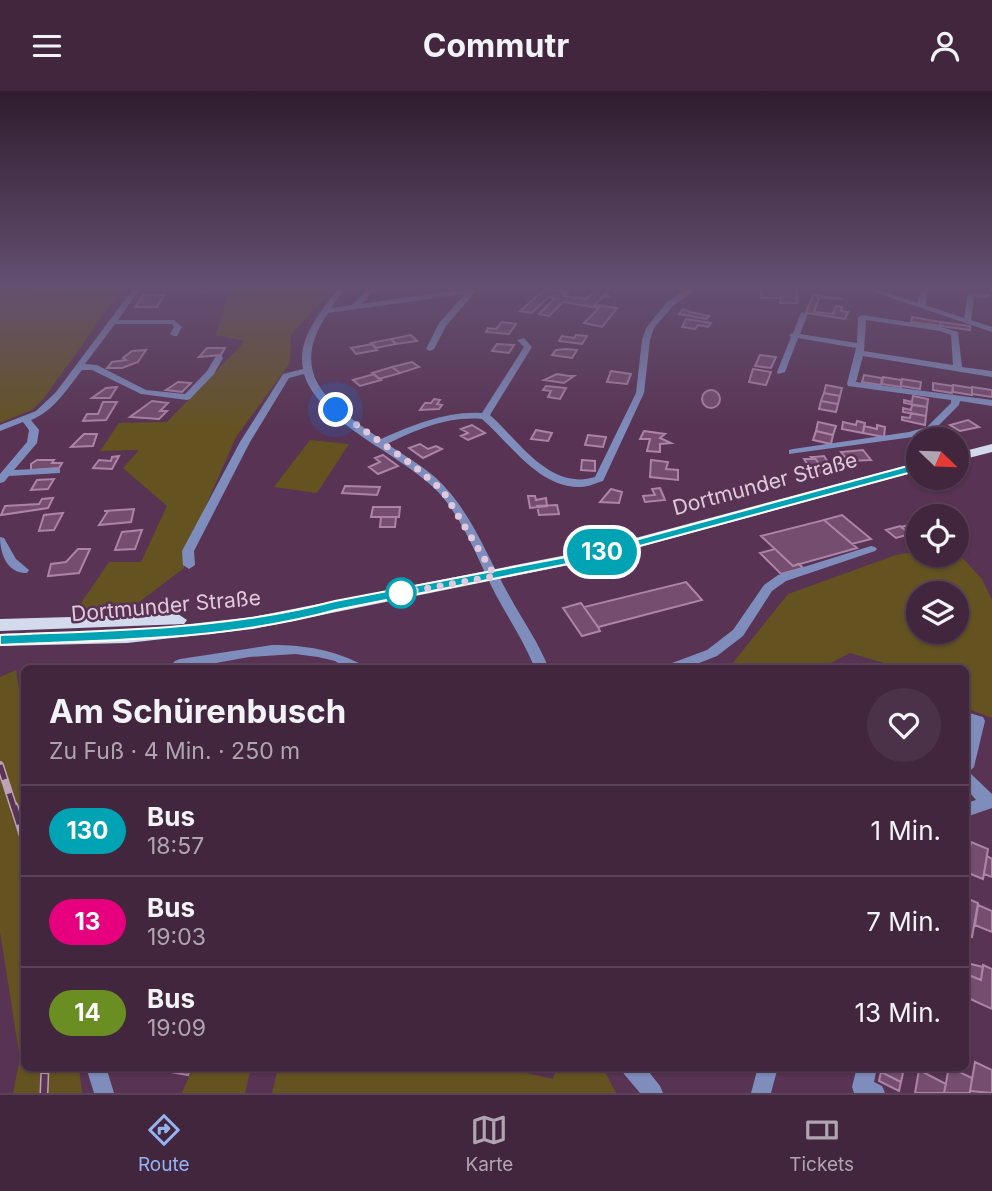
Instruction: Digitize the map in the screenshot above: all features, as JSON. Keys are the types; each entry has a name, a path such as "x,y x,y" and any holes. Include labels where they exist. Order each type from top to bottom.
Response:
{"main road":[{"path":"970,454 992,448"},
{"name":"Dortmunder Straße","path":"0,640 187,632 300,615 335,605 588,556 906,470"},
{"name":"Dortmunder Straße","path":"0,625 152,622 300,606 335,605"}],"street":[{"path":"0,428 26,420 49,405 103,336"},
{"path":"310,336 307,371 316,389 336,410 383,442 443,491 495,576 540,665"},
{"path":"430,349 437,336"},
{"path":"383,442 438,419 470,414 485,416 523,457 539,469 581,484 598,479 640,393 647,336"},
{"path":"781,372 793,336"},
{"path":"797,336 992,374"},
{"path":"861,336 851,384 992,403"},
{"path":"956,336 958,369"},
{"path":"485,416 528,347 521,340"},
{"path":"79,367 94,367 144,392 187,397 211,372 219,358"},
{"path":"189,565 188,551 245,442 286,376 307,371"},
{"path":"793,452 910,435 930,429 956,403 956,399"},
{"path":"3,476 34,437 34,430 26,420"},
{"path":"3,476 56,471"},
{"path":"0,540 11,561 23,570"},
{"path":"680,665 712,653 738,633 768,588 782,578 871,549"},
{"path":"179,665 308,649 342,657 354,665"},
{"path":"969,718 978,721 969,756"},
{"path":"969,780 990,802 969,809"},
{"path":"97,1071 104,1093"},
{"path":"634,1071 653,1093"},
{"path":"761,1093 767,1071"},
{"path":"866,1071 862,1087 875,1093"}],"shaded area":[{"path":"0,336 89,336 45,397 32,410 0,423"},
{"path":"220,336 291,336 290,363 236,437 186,551 184,568 134,606 77,609 109,562 141,562 167,506 123,468 139,450 100,451 119,423 167,422 245,341"},
{"path":"310,440 349,444 317,493 274,487"},
{"path":"906,553 906,567 969,565 982,579 992,600 992,718 969,709 969,665 891,665 850,653 827,665 731,665 788,594 896,555"},
{"path":"16,670 21,701 21,1071 79,1071 82,1093 13,1093 20,1059 0,932 0,677"},
{"path":"191,1071 250,1071 245,1093 182,1093"},
{"path":"277,1071 517,1071 553,1079 555,1071 605,1071 616,1093 272,1093"}],"building":[{"path":"412,336 417,341 396,344 391,339"},
{"path":"562,336 587,336 582,344 559,341"},
{"path":"391,339 396,344 376,348 371,343"},
{"path":"372,344 377,350 356,354 351,348"},
{"path":"497,344 514,345 509,353 492,351"},
{"path":"207,348 225,348 221,355 199,357"},
{"path":"146,350 138,362 122,368 107,368 112,362 126,360 123,358 132,351"},
{"path":"556,350 577,350 572,358 552,355"},
{"path":"760,355 776,357 771,368 755,366"},
{"path":"412,362 419,367 400,373 392,367"},
{"path":"392,367 400,373 379,379 372,373"},
{"path":"753,369 771,372 766,385 749,382"},
{"path":"611,371 631,374 627,384 607,382"},
{"path":"374,374 381,380 360,386 353,380"},
{"path":"557,374 574,376 564,383 544,380"},
{"path":"864,375 882,378 881,385 862,382"},
{"path":"883,377 901,380 901,387 882,384"},
{"path":"902,379 921,382 920,389 901,386"},
{"path":"178,382 191,383 182,392 166,390"},
{"path":"933,383 953,386 952,393 933,390"},
{"path":"826,385 842,388 840,396 824,393"},
{"path":"953,385 972,388 972,395 953,392"},
{"path":"546,386 566,388 560,399 548,397 551,391 543,390"},
{"path":"117,387 110,398 92,398 106,388"},
{"path":"972,387 992,390 992,397 972,394"},
{"path":"711,390 717,393 720,399 717,405 711,408 705,405 702,399 705,393"},
{"path":"824,393 840,396 838,404 821,401"},
{"path":"913,396 928,399 927,407 904,403 904,400 912,402"},
{"path":"434,399 440,400 437,404 442,405 439,409 420,410 425,403 431,403"},
{"path":"152,401 168,403 160,411 167,411 159,419 130,417"},
{"path":"821,401 838,404 836,412 819,409"},
{"path":"103,402 117,402 106,420 83,421 87,414 98,414"},
{"path":"912,405 927,407 926,416 903,412 903,408 911,410"},
{"path":"911,413 926,416 925,425 902,420 902,417 910,418"},
{"path":"968,420 979,427 970,429 950,425"},
{"path":"857,421 865,423 863,433 842,429 843,422 856,425"},
{"path":"818,422 836,426 833,435 816,431"},
{"path":"472,425 485,433 468,440 461,436 468,433 461,429"},
{"path":"877,425 885,427 884,437 863,433 864,426 877,429"},
{"path":"536,430 552,433 548,441 531,439"},
{"path":"644,431 665,434 660,438 671,443 660,444 660,452 647,451 650,439 640,439"},
{"path":"816,431 833,435 831,444 813,440"},
{"path":"84,434 97,434 93,446 71,447"},
{"path":"588,435 606,437 603,447 585,445"},
{"path":"420,444 428,449 436,446 442,449 423,458 409,448"},
{"path":"863,450 871,460 848,461 841,452"},
{"path":"383,455 398,466 378,474 369,467 380,462 375,458"},
{"path":"119,456 112,469 93,468 99,460 111,461 112,457"},
{"path":"824,456 833,469 823,469 814,457"},
{"path":"811,457 814,457 825,472 813,473 804,459 813,459"},
{"path":"37,460 62,463 59,468 31,470 31,464"},
{"path":"582,460 595,461 595,471 581,470"},
{"path":"651,460 668,462 666,469 678,470 678,480 650,477"},
{"path":"54,479 48,489 31,490 37,480"},
{"path":"345,486 380,487 377,495 342,493"},
{"path":"660,488 665,500 645,502 643,496 655,495 652,489"},
{"path":"611,489 622,492 619,503 600,502"},
{"path":"528,496 535,496 536,500 546,498 547,506 530,508"},
{"path":"53,498 48,508 1,515 5,506 39,504 42,499"},
{"path":"557,505 559,514 539,515 537,506"},
{"path":"373,507 400,507 399,517 371,517"},
{"path":"134,509 131,522 99,525 108,511 104,511"},
{"path":"63,513 54,530 39,531 44,515"},
{"path":"842,515 871,539 852,544 824,520"},
{"path":"381,517 396,517 395,527 380,527"},
{"path":"824,520 857,548 793,566 761,536"},
{"path":"900,526 906,531 906,535 896,538 886,530"},
{"path":"142,530 135,549 115,550 122,532"},
{"path":"78,549 90,549 79,573 48,576 51,564 66,562"},
{"path":"775,549 793,566 799,564 803,568 781,574 760,553"},
{"path":"686,582 702,600 598,627 584,607"},
{"path":"581,603 600,631 582,636 563,608"},
{"path":"971,842 988,849 983,879 969,873"},
{"path":"987,856 992,859 992,877 984,874"},
{"path":"969,899 978,903 972,937 969,936"},
{"path":"978,905 992,911 992,932 975,925"},
{"path":"969,962 983,967 981,980 969,975"},
{"path":"983,965 992,969 992,1009 969,998 969,975 981,980"},
{"path":"975,1062 992,1070 992,1093 970,1091"},
{"path":"166,1071 190,1071 188,1075"},
{"path":"919,1071 946,1084 944,1093 915,1093"},
{"path":"948,1071 957,1071 972,1078 970,1093 944,1093"},
{"path":"881,1072 903,1073 901,1082"},
{"path":"881,1072 901,1082 899,1091 879,1081"}],"railway":[{"path":"0,765 14,808"},
{"path":"14,806 21,828"},
{"path":"44,1093 45,1071"}],"bus line":[{"name":"130","path":"0,640 187,632 300,615 335,605 479,580 588,556 906,469"}],"route":[{"path":"336,410 383,442 443,491 495,576 401,593"}]}
